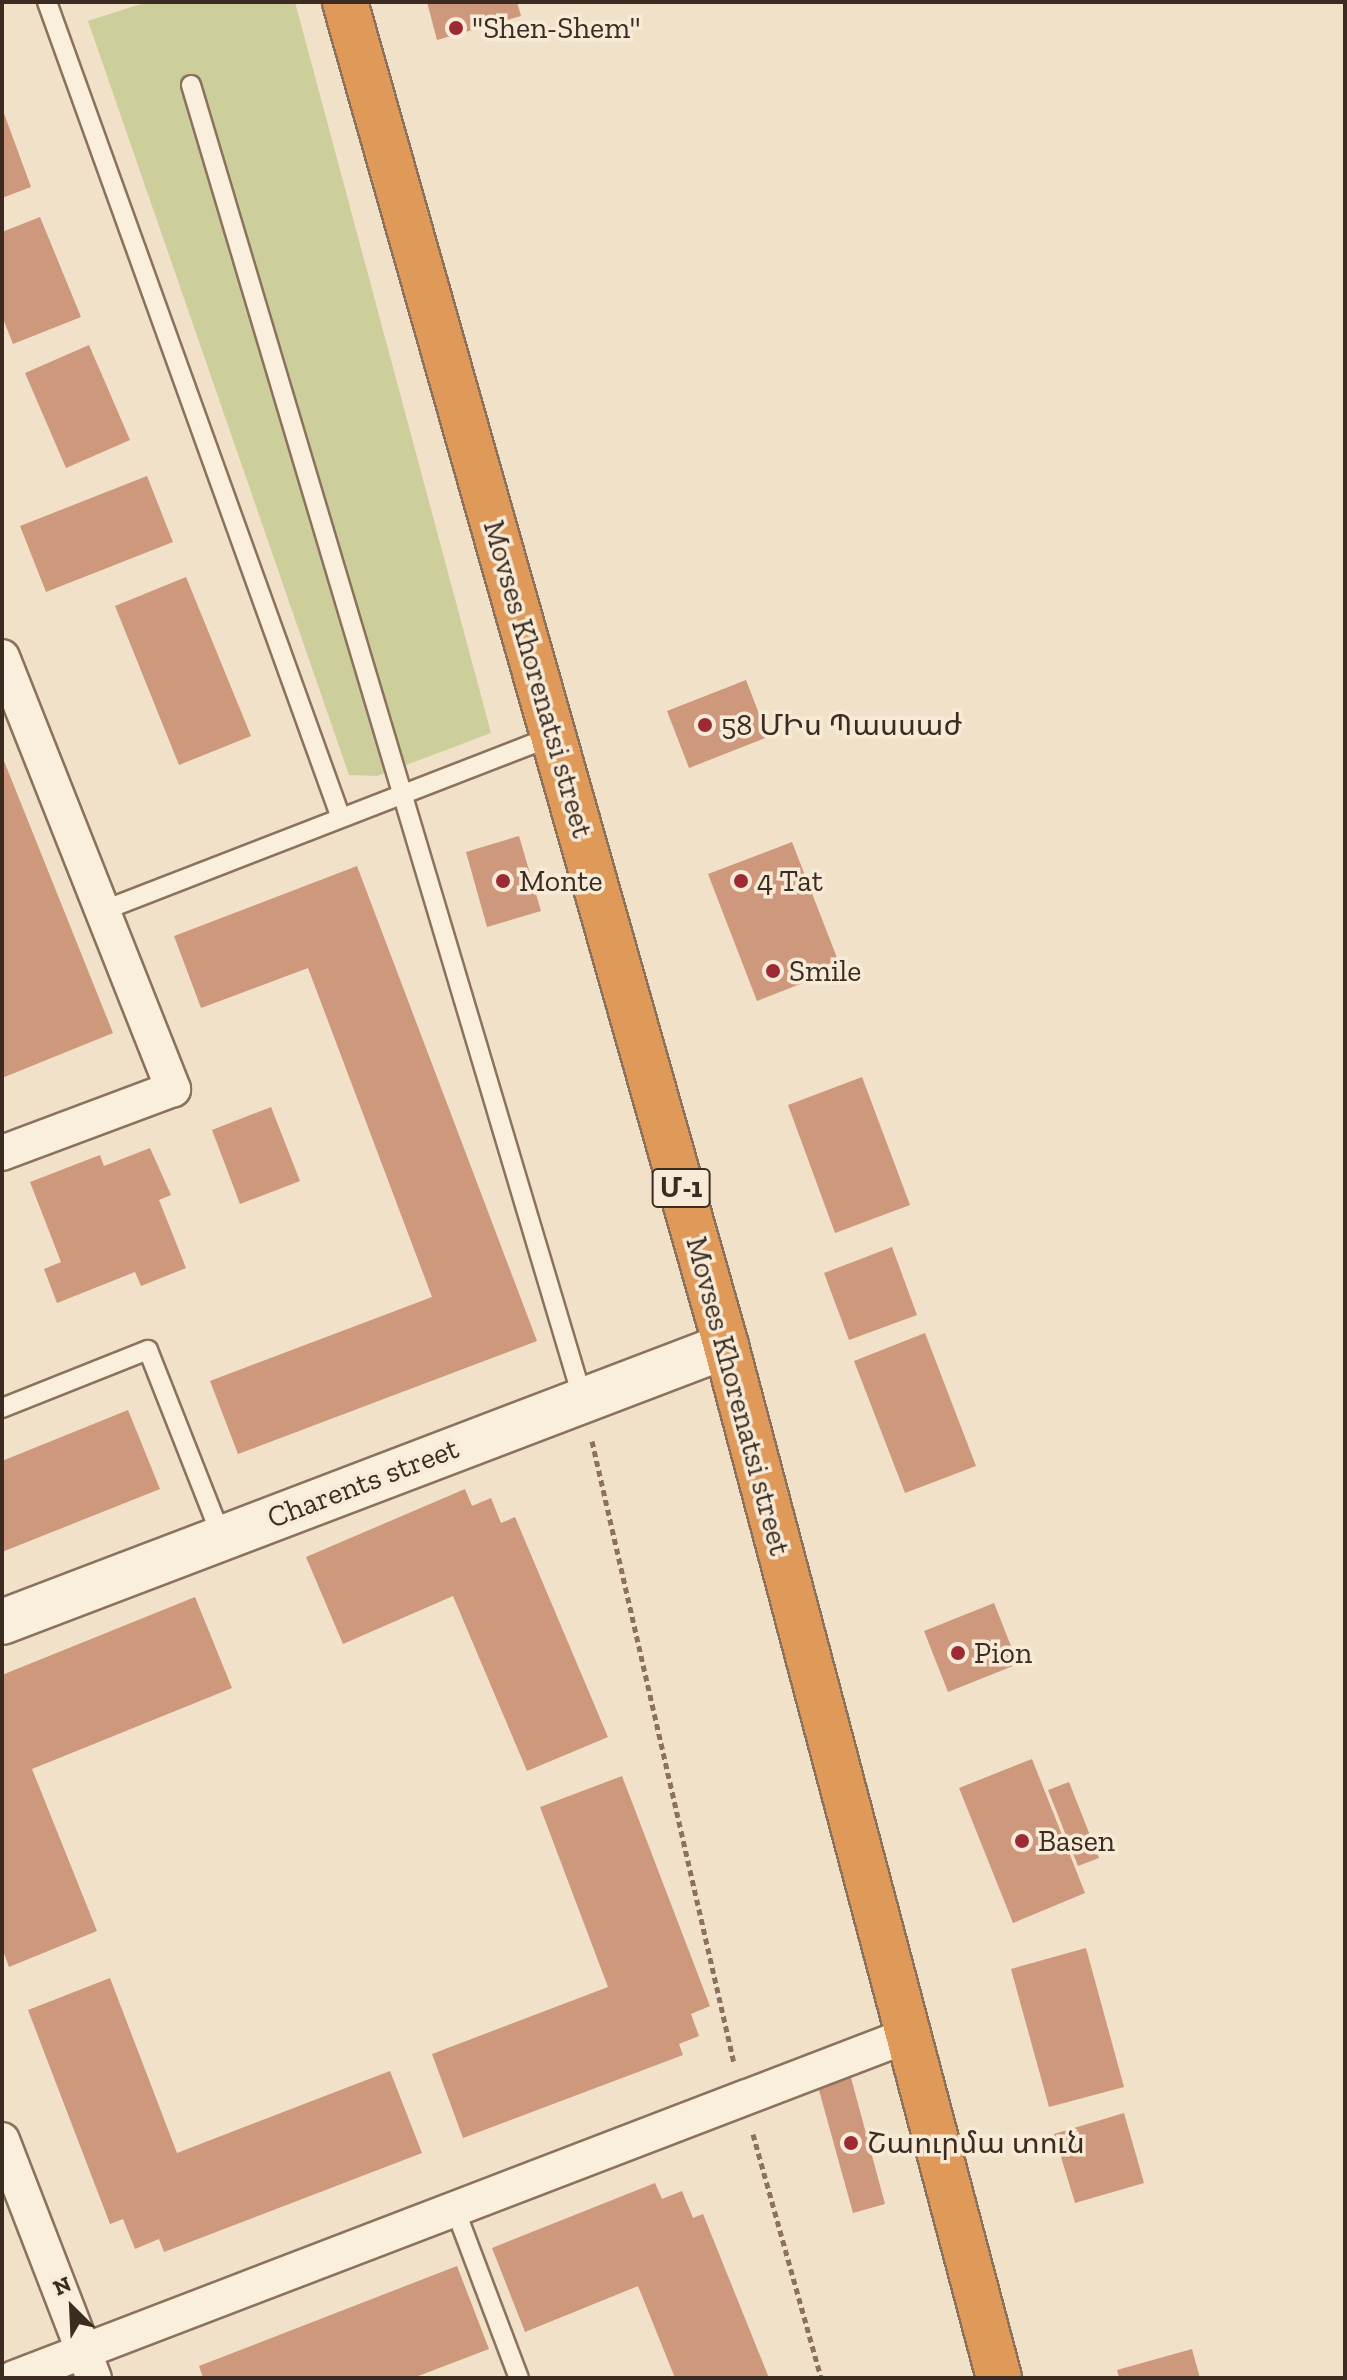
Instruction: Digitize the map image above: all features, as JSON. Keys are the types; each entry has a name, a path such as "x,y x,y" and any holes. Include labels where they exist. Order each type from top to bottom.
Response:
{"highway":[{"name":"Movses Khorenatsi street","path":"345,2 726,1346 906,2036 999,2378"}],"street":[{"path":"2,657 173,1089 2,1153"},
{"name":"Charents street","path":"2,1622 582,1397 726,1346"},
{"path":"14,2378 88,2364 455,2209 906,2036"},
{"path":"2,2140 88,2364"}],"lane":[{"path":"47,2 341,818"},
{"path":"191,85 582,1397"},
{"path":"102,911 555,735"},
{"path":"2,1408 148,1350 222,1538"},
{"path":"455,2209 519,2378"}],"path":[{"path":"582,1397 743,2099 821,2378"}],"green space":[{"path":"147,2 295,2 491,733 377,776 349,775 88,21"}],"building":[{"name":"\"Shen-Shem\"","path":"427,2 517,2 521,16 437,40"},
{"path":"2,108 31,187 2,198"},
{"path":"40,217 81,317 13,344 2,316 2,232"},
{"path":"89,345 130,440 66,468 25,373"},
{"path":"147,476 173,542 46,592 20,526"},
{"path":"186,577 251,736 179,765 115,606"},
{"path":"746,680 768,737 689,768 667,711"},
{"path":"2,756 113,1033 2,1078 3,995"},
{"name":"Monte","path":"519,836 541,911 487,927 466,852"},
{"path":"792,842 841,968 757,1001 708,874"},
{"path":"357,866 537,1341 238,1454 210,1381 432,1297 308,968 201,1008 174,936"},
{"path":"862,1077 910,1205 835,1233 788,1105"},
{"path":"271,1107 300,1181 240,1204 212,1130"},
{"path":"150,1148 171,1195 159,1200 186,1268 141,1286 135,1272 57,1303 44,1269 61,1262 30,1182 100,1155 104,1166"},
{"path":"892,1247 917,1315 849,1340 824,1273"},
{"path":"925,1333 976,1466 905,1493 854,1361"},
{"path":"128,1410 160,1489 2,1552 2,1461"},
{"path":"465,1489 472,1506 491,1498 501,1523 515,1517 608,1737 527,1771 453,1596 343,1644 306,1557"},
{"path":"195,1597 232,1688 32,1769 97,1931 9,1967 2,1948 2,1675"},
{"path":"994,1603 1018,1664 948,1692 924,1631"},
{"path":"1032,1759 1085,1893 1013,1923 959,1788"},
{"path":"622,1776 710,2006 691,2014 699,2036 679,2044 683,2055 463,2138 432,2054 608,1987 540,1807"},
{"path":"1069,1782 1099,1858 1078,1866 1048,1790"},
{"path":"1086,1948 1124,2087 1049,2107 1011,1969"},
{"path":"110,1978 177,2153 390,2071 422,2153 164,2252 159,2239 135,2249 123,2219 110,2224 28,2010"},
{"name":"Շաուրմա տուն","path":"850,2074 885,2204 853,2213 817,2083"},
{"path":"1124,2113 1144,2183 1075,2203 1054,2134"},
{"path":"655,2183 662,2199 682,2191 693,2218 703,2214 769,2378 675,2378 638,2286 525,2332 492,2248"},
{"path":"457,2266 489,2349 413,2378 203,2378 199,2366"},
{"path":"1192,2349 1200,2378 1119,2378 1117,2370"}],"place":[{"name":"\"Shen-Shem\"","path":"456,28"},
{"name":"58 ՄԻս Պասսաժ","path":"705,725"},
{"name":"Monte","path":"503,881"},
{"name":"4 Tat","path":"741,881"},
{"name":"Smile","path":"773,971"},
{"name":"Pion","path":"958,1653"},
{"name":"Basen","path":"1022,1841"},
{"name":"Շաուրմա տուն","path":"851,2143"}]}
